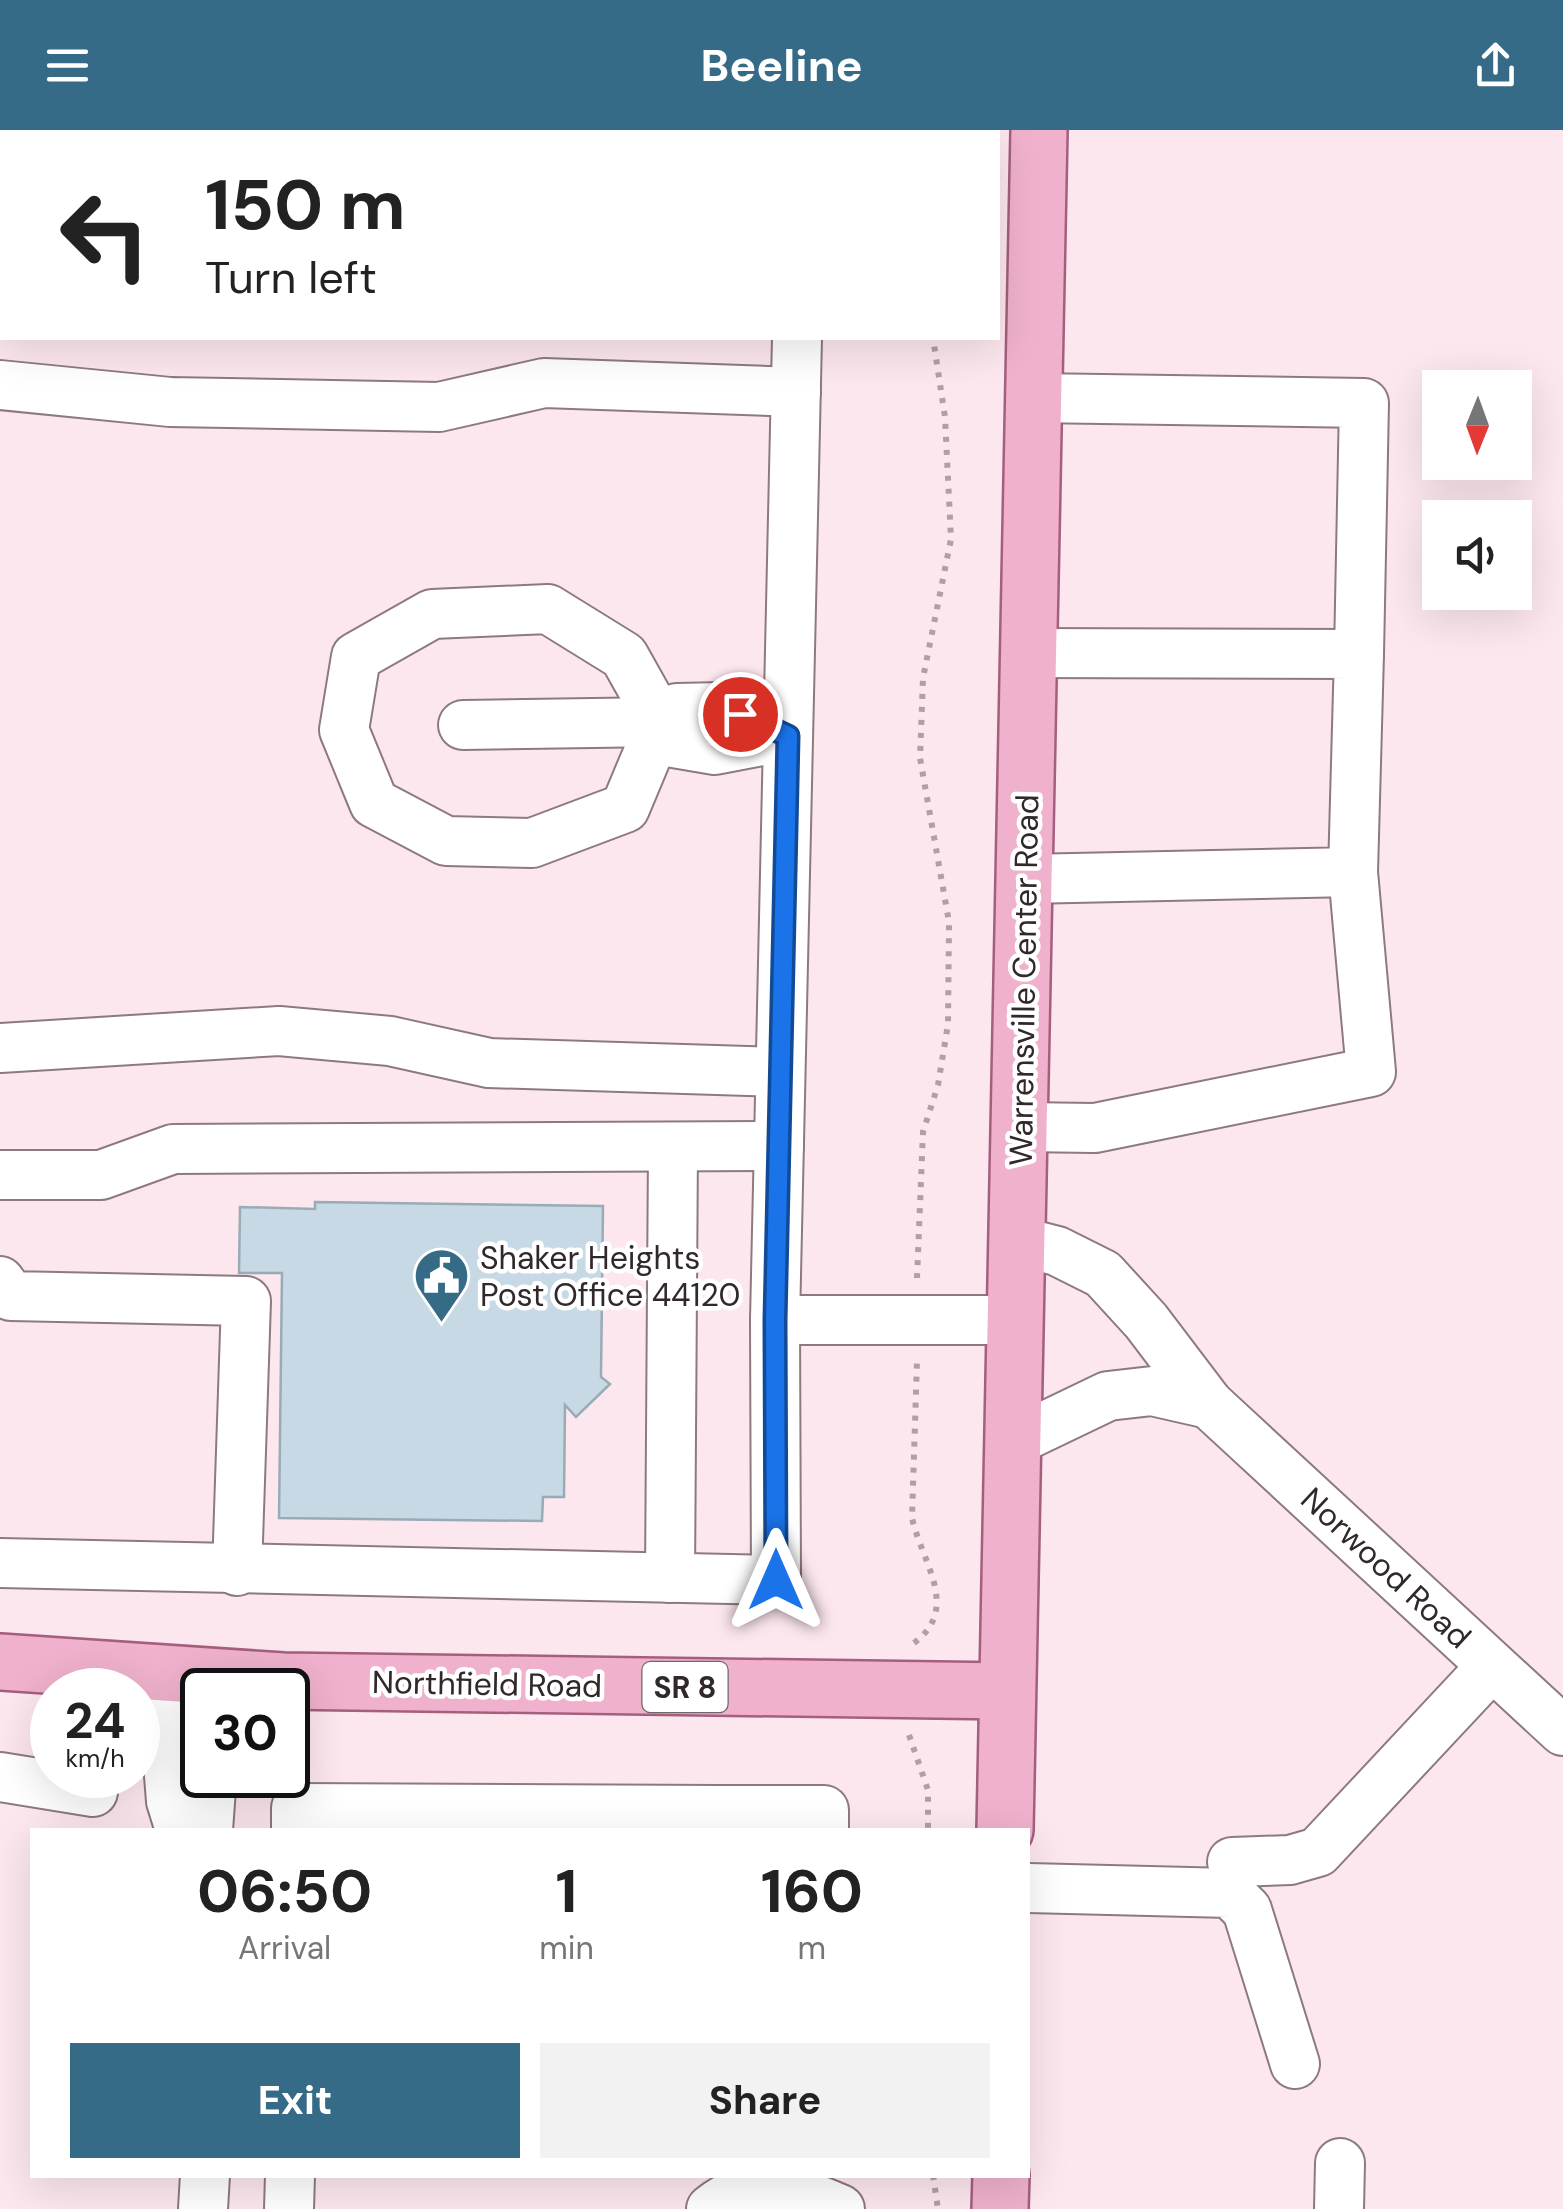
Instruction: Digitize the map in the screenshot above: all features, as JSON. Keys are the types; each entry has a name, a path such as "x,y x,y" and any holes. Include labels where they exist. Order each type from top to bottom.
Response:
{"main road":[{"name":"Warrensville Center Road","path":"1005,1828 1034,398 1044,140"},
{"name":"Northfield Road","path":"0,1641 88,1666"},
{"name":"Northfield Road","path":"0,1662 88,1666 180,1678"},
{"name":"Northfield Road","path":"310,1685 1007,1692"},
{"path":"1000,2209 1001,2178"}],"street":[{"path":"0,1563 776,1580 775,1320 797,340"},
{"path":"0,386 170,402 439,407 544,382 796,392"},
{"path":"1021,1127 1095,1128 1371,1072 1354,872 1364,403 1034,398"},
{"path":"660,722 624,656 548,608 432,614 356,657 344,730 374,803 446,840 532,843 625,808 660,722 677,708 722,707 788,736"},
{"path":"1030,653 1359,654"},
{"path":"463,725 660,722"},
{"path":"1026,879 1354,872"},
{"path":"0,1048 279,1031 390,1041 489,1063 780,1072"},
{"path":"670,1578 672,1146"},
{"path":"0,1175 102,1175 173,1149 779,1146"},
{"name":"Norwood Road","path":"1018,1241 1057,1251 1102,1274 1146,1322 1208,1404 1563,1731"},
{"path":"0,1280 11,1296 246,1301 237,1571"},
{"path":"775,1320 1015,1320"},
{"name":"Norwood Road","path":"1012,1442 1108,1396 1152,1391 1208,1404"},
{"path":"1232,1862 1290,1860 1318,1852 1492,1666"},
{"path":"161,1675 171,1801 179,1828"},
{"path":"0,1777 30,1782"},
{"path":"208,1828 210,1798"},
{"path":"296,1828 296,1808 718,1820 824,1810 824,1828"},
{"path":"1030,1888 1230,1893 1247,1910 1295,2064"},
{"path":"204,2209 206,2178"},
{"path":"289,2209 290,2178"},
{"path":"716,2195 802,2181 840,2209"}],"path":[{"path":"917,1278 924,1132 948,1024 949,922 920,758 922,678 951,539 945,417 933,340"},
{"path":"913,1644 929,1632 937,1617 938,1598 912,1518 917,1367"},
{"path":"909,1736 928,1790 928,1828"},
{"path":"934,2178 938,2209"}],"building":[{"name":"Shaker Heights Post Office 44120","path":"315,1202 603,1206 601,1377 610,1384 576,1417 565,1405 564,1497 543,1497 542,1521 279,1518 282,1273 239,1273 240,1207 315,1209"}],"place":[{"name":"Shaker Heights Post Office 44120","path":"441,1325"}],"route":[{"path":"740,714 788,736 775,1320 776,1580"}]}
